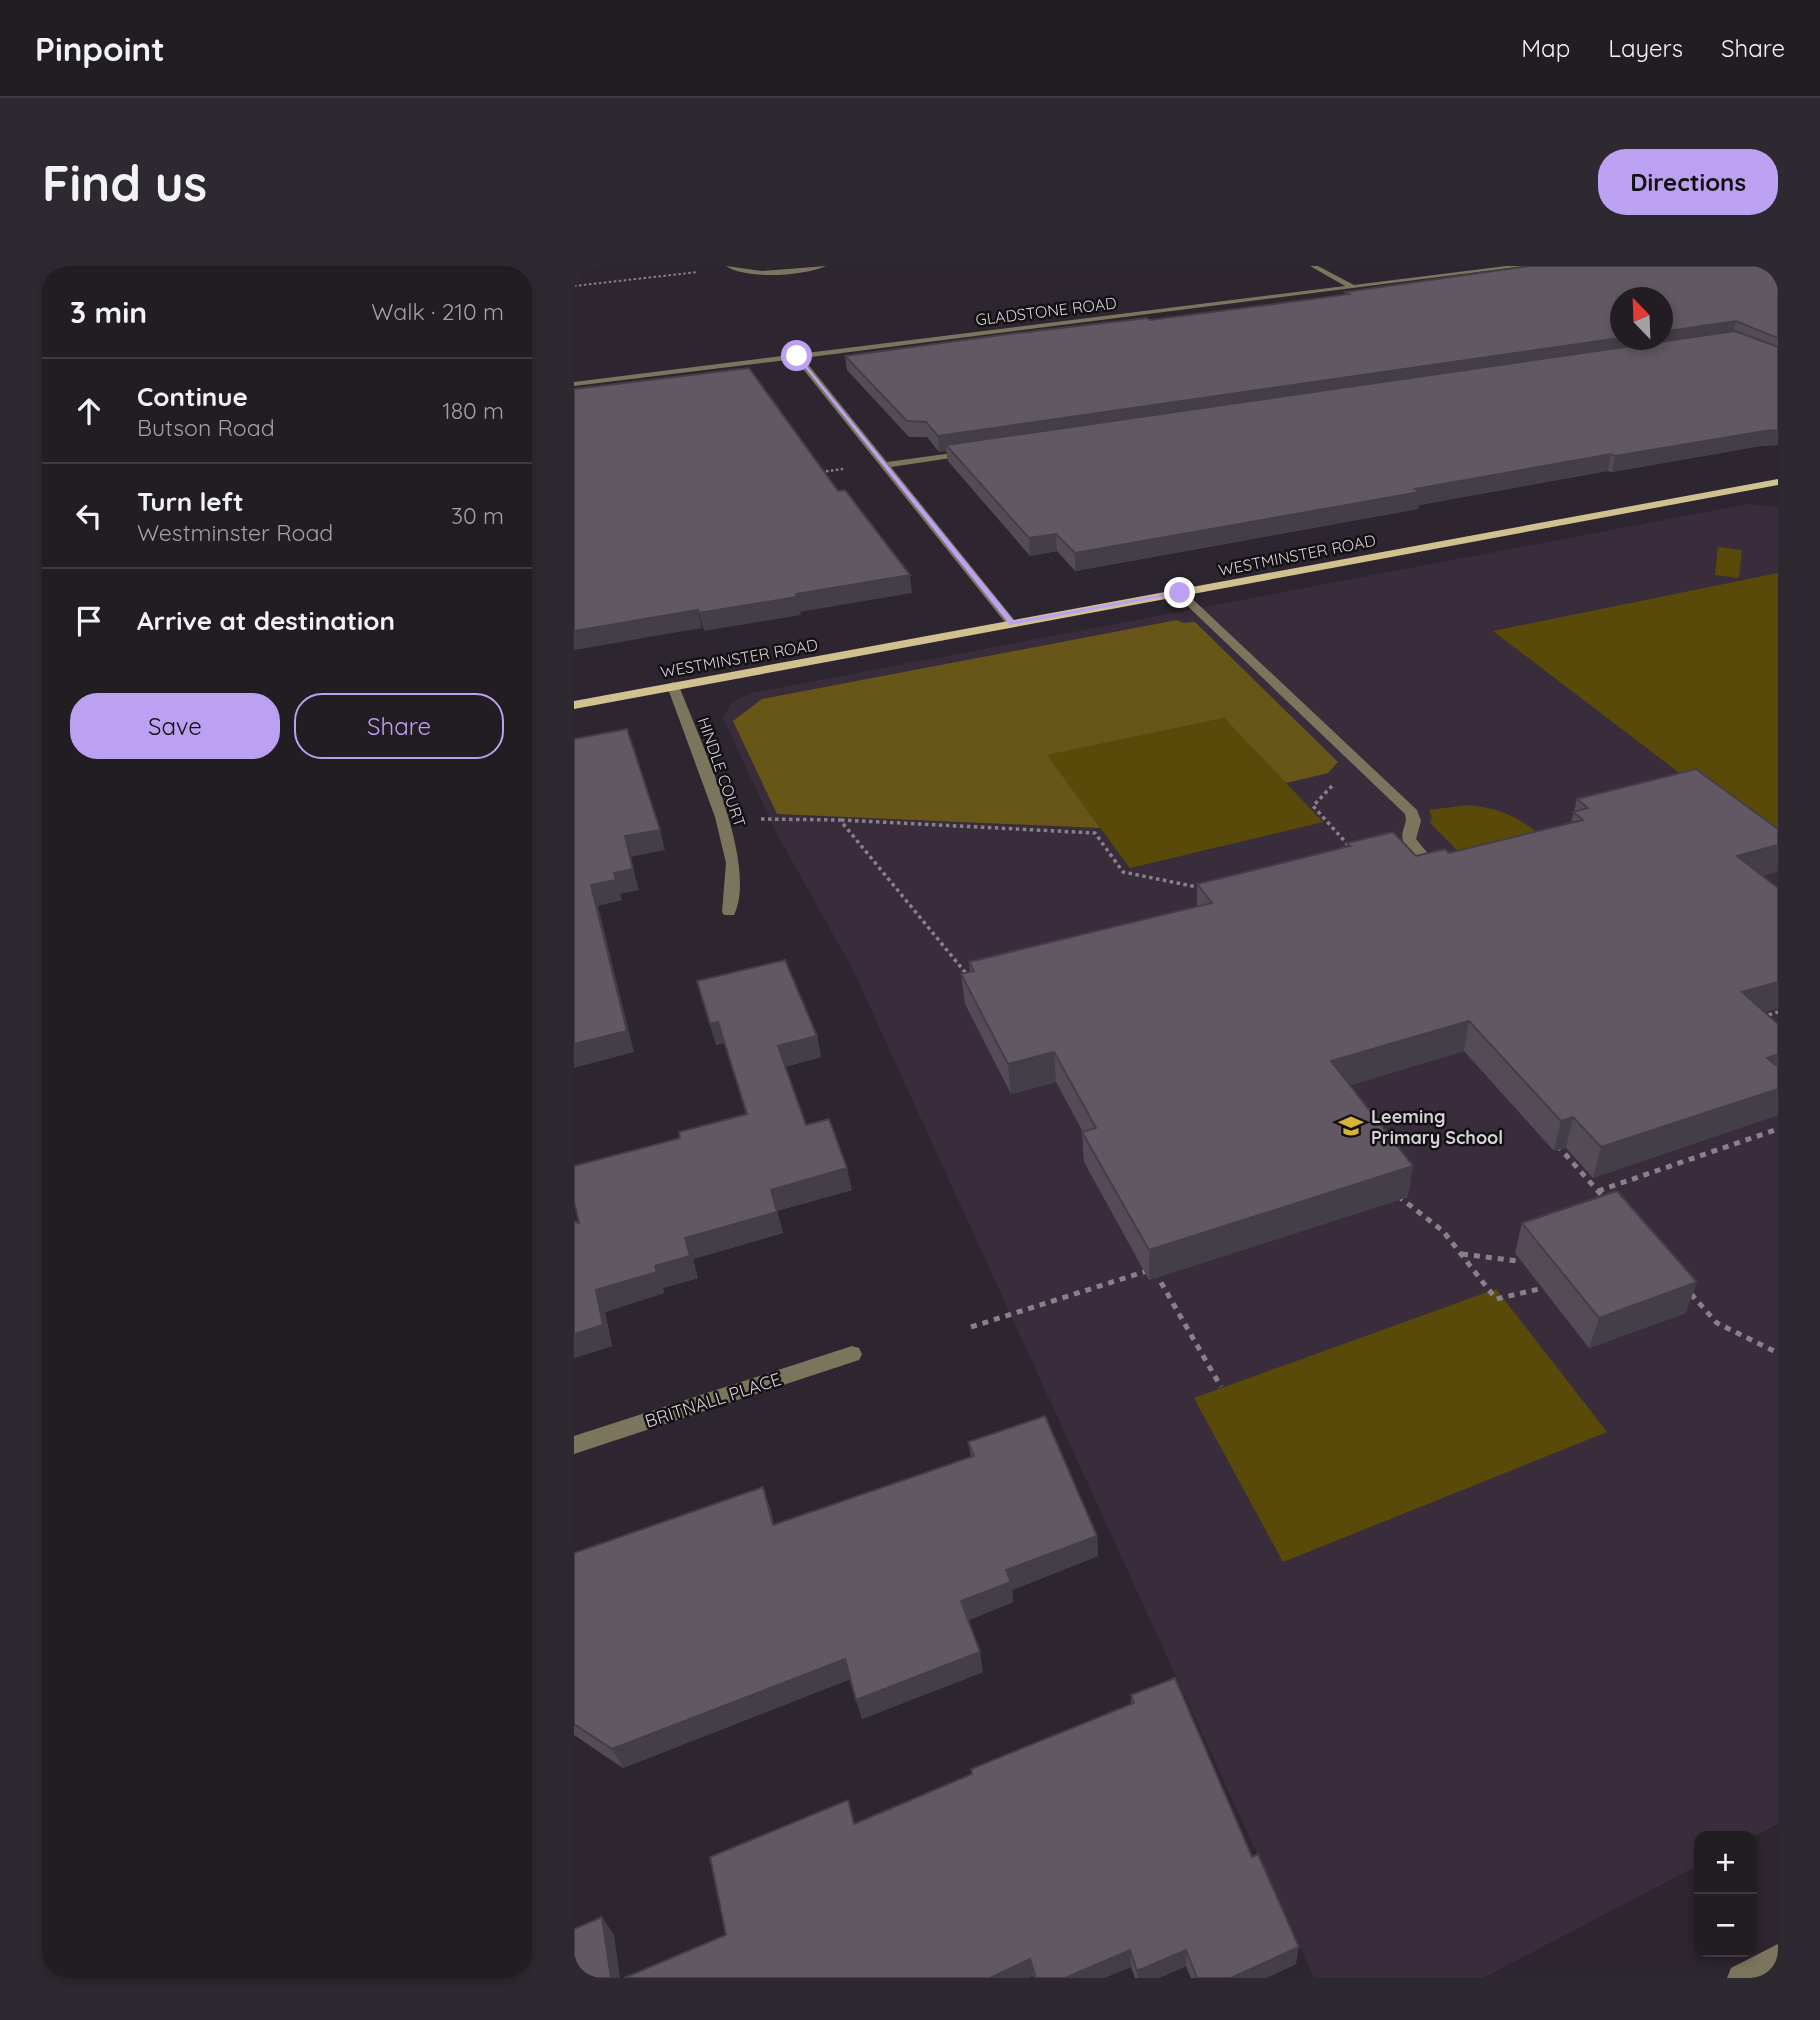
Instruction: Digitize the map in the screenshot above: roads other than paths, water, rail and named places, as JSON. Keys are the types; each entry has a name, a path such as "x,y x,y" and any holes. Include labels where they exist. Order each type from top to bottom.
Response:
{"main road":[{"name":"WESTMINSTER ROAD","path":"574,705 1777,483"}],"street":[{"path":"730,267 755,273 823,266"},
{"path":"1312,266 1353,287"},
{"name":"GLADSTONE ROAD","path":"574,384 1522,266"},
{"path":"797,356 1012,624"},
{"path":"884,465 979,451"},
{"path":"1180,593 1412,813 1414,821 1407,831 1407,836 1427,861"},
{"name":"HINDLE COURT","path":"673,686 722,817 733,863 729,912"},
{"name":"BRITNALL PLACE","path":"574,1445 852,1354"},
{"path":"1741,1978 1778,1958"}],"place":[{"name":"Leeming Primary School","path":"1351,1126"}]}
